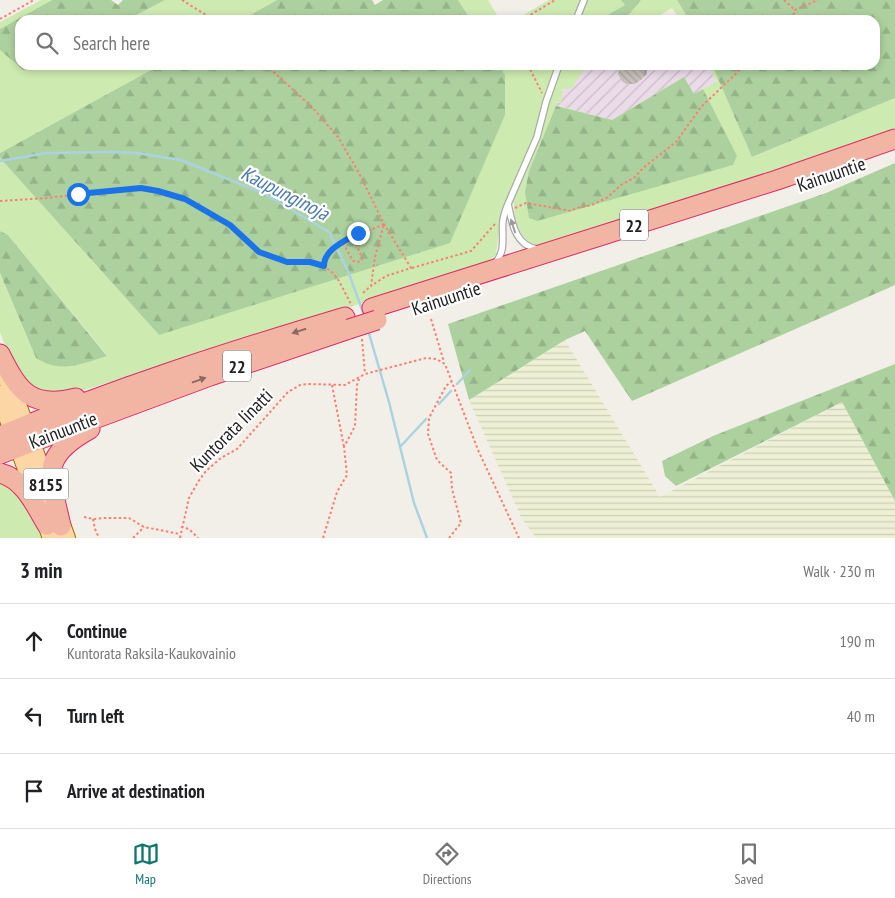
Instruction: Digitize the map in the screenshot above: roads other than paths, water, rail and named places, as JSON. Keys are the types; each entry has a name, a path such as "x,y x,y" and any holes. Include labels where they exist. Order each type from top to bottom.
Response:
{"highway":[{"name":"Kainuuntie","path":"0,454 18,436 348,315 777,180 895,139"},
{"name":"Kainuuntie","path":"371,307 739,205 895,152"},
{"path":"0,354 24,392 43,402 64,401 152,388"},
{"path":"57,532 51,468 60,450 84,432 152,388"},
{"path":"0,473 20,483 57,532"}],"main road":[{"path":"0,359 18,436"},
{"path":"0,394 18,436"},
{"name":"8155","path":"18,436 57,532"}],"lane":[{"path":"578,15 584,0"},
{"path":"486,272 500,258 503,221 537,137 556,70"},
{"path":"507,209 518,238 524,245 549,252"}],"waterway":[{"name":"Kaupunginoja","path":"0,161 46,153 137,153 181,160 265,194 329,232 348,271 364,315"},
{"name":"Kaupunginoja","path":"368,330 389,402 414,503 427,538"},
{"path":"457,384 470,370"},
{"path":"439,404 451,391"},
{"path":"400,447 426,419"}]}
